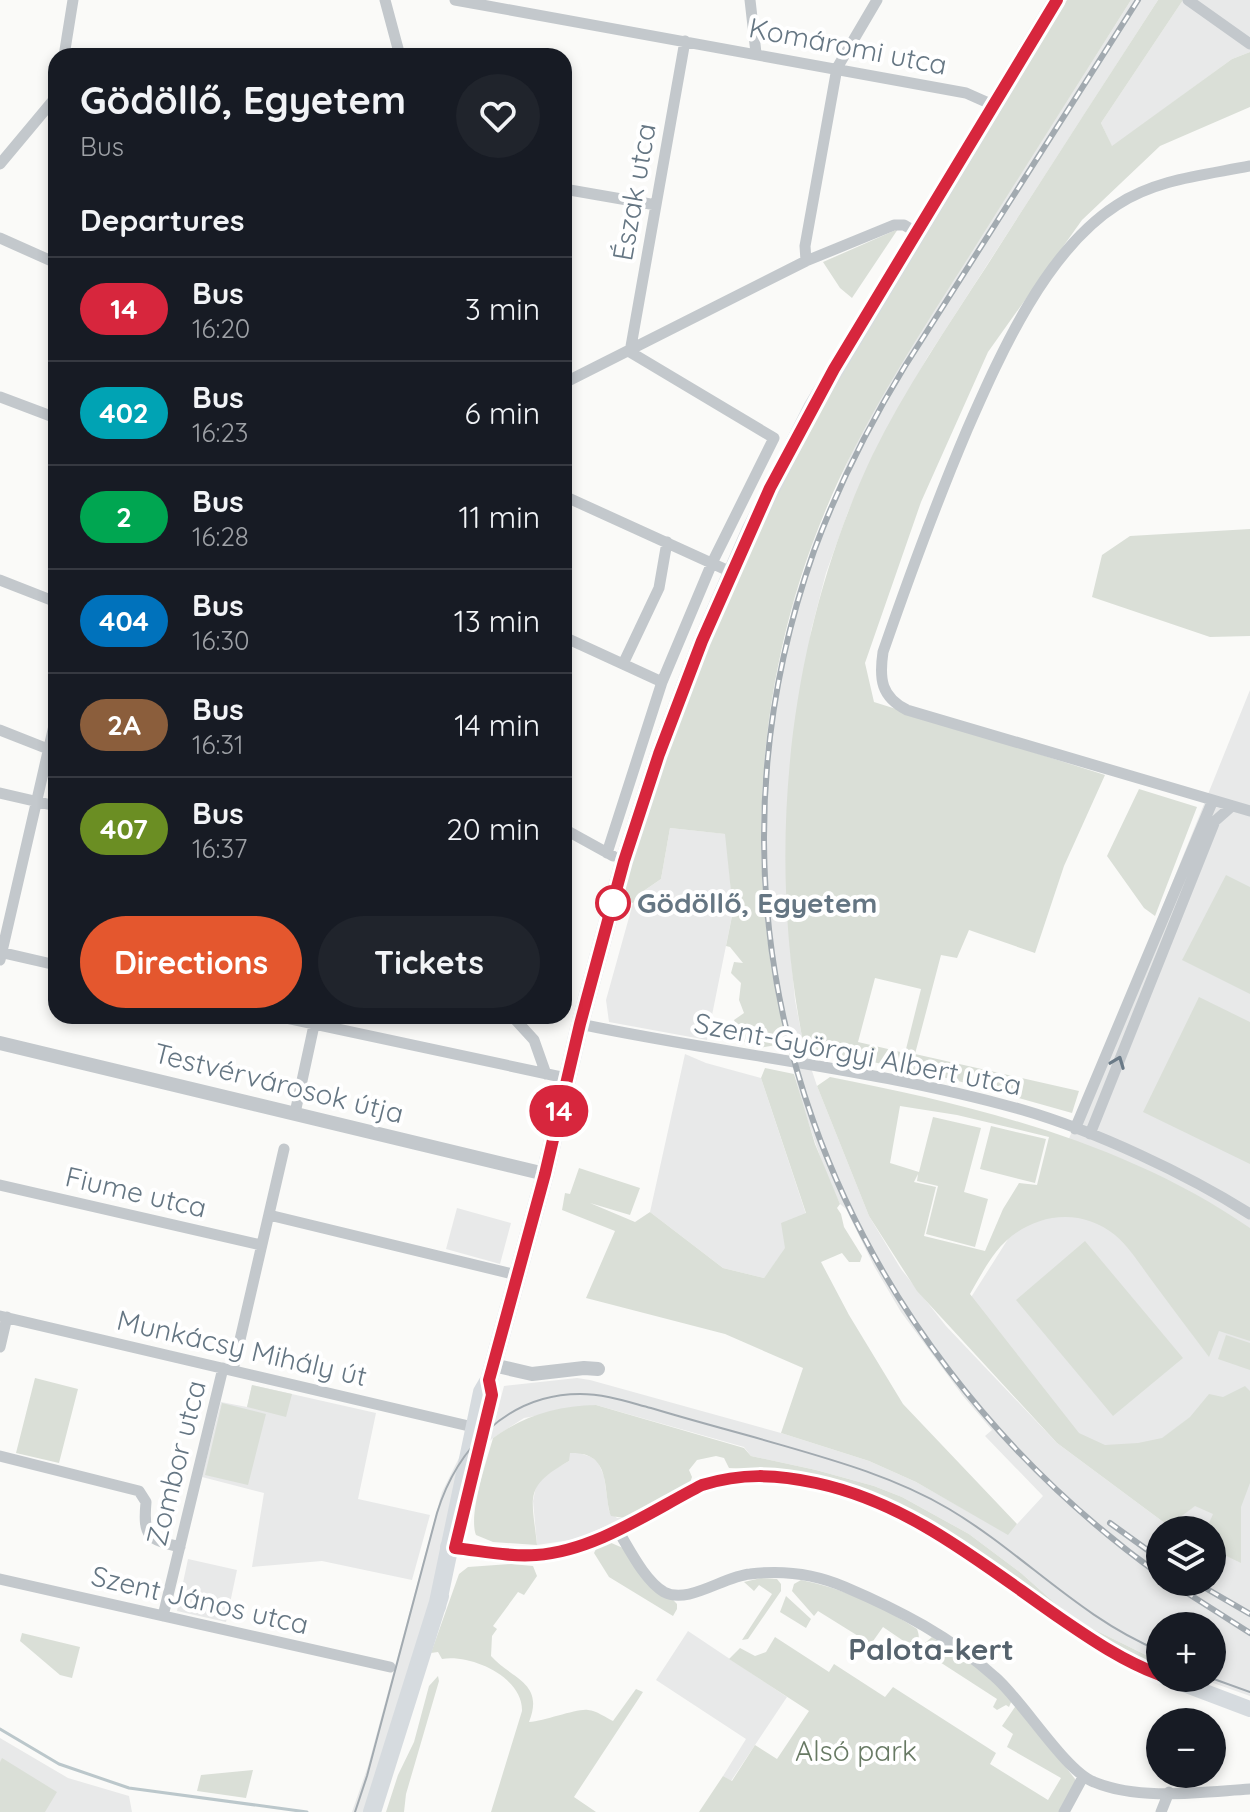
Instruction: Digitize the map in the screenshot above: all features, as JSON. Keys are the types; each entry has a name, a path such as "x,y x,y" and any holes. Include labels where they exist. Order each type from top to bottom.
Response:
{"main road":[{"path":"452,1547 482,1392 491,1373 545,1174 566,1078 624,861 670,723 731,572 812,408 1057,0"},
{"path":"372,1812 437,1607 492,1395 491,1373"},
{"path":"452,1547 509,1555 545,1554 584,1544 702,1485 731,1477 770,1475 835,1487 879,1501 923,1525 1106,1649 1146,1668"},
{"path":"1205,1692 1250,1709"}],"street":[{"path":"65,48 73,0"},
{"path":"385,0 398,48"},
{"name":"Komáromi utca","path":"455,0 966,93 993,105"},
{"path":"750,0 756,53"},
{"path":"806,261 805,246 837,68 877,0"},
{"path":"1188,0 1250,44"},
{"name":"Észak utca","path":"630,352 685,41"},
{"path":"0,164 48,107"},
{"path":"1250,166 1152,187 1116,205 1082,236 1045,282 1013,331 994,369 931,516 883,652 880,671 881,685 887,696 907,710 1250,811"},
{"path":"572,190 656,205"},
{"path":"572,379 806,261 894,225 904,225 916,232"},
{"path":"0,238 48,259"},
{"path":"607,853 662,682 712,563 774,438 630,352"},
{"path":"0,397 48,415"},
{"path":"572,500 731,572"},
{"path":"623,664 659,588 667,542"},
{"path":"0,580 48,599"},
{"path":"572,641 662,682"},
{"path":"0,730 48,749 1,955 48,964"},
{"path":"0,793 48,804"},
{"path":"1090,1134 1213,800"},
{"path":"1075,1129 1215,821 1232,806"},
{"path":"572,833 624,861"},
{"path":"295,1113 314,1024"},
{"path":"332,1024 566,1078"},
{"path":"519,1024 534,1040 546,1074"},
{"name":"Szent-Györgyi Albert utca","path":"580,1024 828,1068 1025,1111 1090,1134 1191,1181 1250,1214"},
{"name":"Testvérvárosok útja","path":"0,1043 545,1174"},
{"path":"1092,1087 1106,1090"},
{"name":"Zombor utca","path":"163,1616 284,1149"},
{"name":"Fiume utca","path":"0,1185 261,1245"},
{"path":"269,1215 517,1275"},
{"path":"0,1347 3,1317"},
{"name":"Munkácsy Mihály út","path":"3,1317 473,1427"},
{"path":"491,1373 532,1374 598,1369"},
{"path":"0,1456 139,1491 146,1502 144,1519 147,1533 154,1540 180,1547"},
{"path":"617,1529 653,1582 671,1595 690,1594 748,1574 790,1573 836,1583 889,1606 929,1628 994,1676 1083,1777 1123,1790 1249,1790"},
{"name":"Szent János utca","path":"0,1579 390,1667"},
{"path":"1064,1812 1083,1777"},
{"path":"1161,1812 1169,1792"}],"shaded area":[{"path":"1131,0 1158,0 927,358 873,456 848,512 826,573 811,631 787,818 786,875 795,1000 804,1047 869,1216 901,1269 946,1326 1057,1443 1155,1516 1146,1516 1146,1596 1226,1596 1226,1516 1167,1516 1075,1435 968,1302 1064,1151 1250,690 1250,1696 1226,1688 1226,1612 1146,1612 1146,1655 1089,1627 969,1534 902,1497 816,1470 751,1456 744,1447 596,1405 524,1418 493,1438 475,1455 366,1812 352,1812 368,1766 442,1492 460,1456 495,1420 504,1386 577,1378 590,1380 781,1433 869,1461 916,1482 1008,1534 1043,1496 985,1436 992,1430 901,1312 846,1209 840,1204 803,1107 776,1002 763,887 763,808 769,722 793,604 813,543 851,454 903,359"},
{"path":"1183,0 1250,0 1250,52 1232,59 1112,147 1101,123"},
{"path":"670,828 726,834 733,911 707,1040 609,1022 606,1000 633,903 661,879"},
{"path":"685,1054 761,1078 806,1214 764,1278 723,1268 650,1212"},
{"path":"457,1208 511,1223 500,1264 446,1249"},
{"path":"252,1385 376,1413 358,1499 430,1515 412,1580 322,1561 252,1567 264,1493 202,1477 221,1402 247,1407"},
{"path":"576,1452 598,1462 604,1476 609,1511 617,1518 624,1518 577,1539 537,1545 533,1501 536,1486 544,1475 569,1461 569,1453"},
{"path":"188,1559 237,1570 226,1622 177,1611"},
{"path":"688,1631 787,1697 731,1781 723,1776 746,1739 656,1680"},
{"path":"0,1738 68,1778 129,1796 132,1812 0,1812"}],"green space":[{"path":"1067,0 1131,0 880,400 828,505 794,602 768,727 762,791 761,855 765,918 787,1043 759,1048 742,1041 734,1020 744,1013 739,1000 741,983 731,973 734,962 743,963 726,946 733,911 725,834 670,828 661,879 633,903 621,899 651,791 688,689 790,458"},
{"path":"1158,0 1183,0 1101,123 1112,146 1232,59 1250,52 1250,107 1160,146 1082,220 988,352 921,502 865,663 874,702 1105,775 1064,866 1035,953 969,930 957,958 941,955 915,1054 1079,1091 1072,1113 951,1079 804,1047 792,973 786,898 786,822 792,746 803,671 820,597 843,525 872,456 927,358","holes":["875,978 921,989 905,1053 858,1042"]},
{"path":"898,229 852,298 840,288 823,262"},
{"path":"1250,529 1250,636 1210,637 1092,597 1102,555 1130,536"},
{"path":"1139,789 1197,807 1155,916 1144,908 1107,856"},
{"path":"1226,875 1250,887 1250,994 1182,960"},
{"path":"1199,997 1250,1022 1250,1164 1143,1112"},
{"path":"765,1068 794,1074 815,1144 840,1204 837,1208 844,1227 862,1256 860,1262 849,1262 842,1253 821,1262 903,1404 1017,1524 1008,1535 916,1482 869,1461 781,1433 803,1368 725,1334 586,1298 615,1231 562,1210 565,1193 570,1194 579,1168 640,1188 630,1215 590,1203 635,1222 650,1212 723,1268 764,1278 785,1248 781,1223 806,1213 761,1078"},
{"path":"830,1077 995,1115 1101,1150 1202,1198 1250,1228 1250,1341 1219,1331 1209,1357 1125,1245 1100,1225 1084,1219 1052,1218 1021,1229 996,1252 970,1294 1079,1433 1105,1445 1162,1438 1190,1417 1209,1394 1223,1397 1245,1386 1250,1391 1250,1483 1241,1507 1241,1563 1226,1556 1226,1516 1212,1516 1195,1506 1182,1516 1155,1516 1057,1443 917,1291 869,1216 817,1086","holes":["900,1106 957,1115 1049,1137 1037,1185 1019,1183 1003,1209 985,1251 924,1236 936,1187 914,1182 918,1174 917,1181 938,1186 926,1234 975,1247 988,1199 964,1192 981,1128 933,1117 919,1172 890,1163"]},
{"path":"991,1126 1046,1139 1035,1183 980,1169"},
{"path":"1085,1241 1183,1358 1113,1416 1016,1300"},
{"path":"1226,1335 1250,1343 1250,1370 1218,1359"},
{"path":"35,1378 78,1389 59,1463 16,1453"},
{"path":"252,1385 292,1394 286,1417 247,1407"},
{"path":"222,1403 266,1414 248,1485 205,1475"},
{"path":"596,1405 744,1448 751,1456 816,1470 902,1497 969,1534 1058,1606 1089,1627 1146,1655 1146,1662 1113,1647 943,1530 761,1469 729,1468 724,1458 716,1456 697,1460 689,1470 692,1477 690,1483 624,1518 611,1516 599,1465 584,1454 570,1453 569,1461 544,1478 534,1494 537,1545 493,1542 476,1535 476,1501 493,1438 517,1423 568,1407"},
{"path":"609,1542 623,1548 677,1604 673,1616 609,1577 594,1553 598,1545"},
{"path":"533,1566 537,1576 524,1595 518,1592 493,1626 497,1629 492,1636 491,1656 529,1690 533,1709 529,1722 583,1710 613,1721 636,1689 643,1692 574,1797 596,1812 491,1812 522,1711 520,1699 505,1678 493,1670 467,1660 442,1659 438,1652 431,1653 459,1574 468,1567"},
{"path":"761,1578 777,1579 781,1591 748,1639 742,1640 772,1594 759,1585 754,1591 744,1582"},
{"path":"801,1580 846,1593 890,1613 917,1629 917,1643 905,1651 901,1649 905,1642 883,1627 871,1644 818,1611 814,1616 792,1591 794,1584"},
{"path":"786,1596 811,1619 806,1628 780,1612"},
{"path":"22,1633 80,1647 72,1678 60,1675 20,1641"},
{"name":"Alsó park","path":"775,1637 829,1672 834,1664 885,1697 893,1687 996,1753 990,1764 1048,1800 1061,1778 1007,1747 1013,1734 1002,1726 1017,1704 1075,1779 1075,1787 1062,1812 699,1812 723,1776 732,1781 755,1745 777,1759 809,1711 729,1659 740,1648 755,1656 766,1652"},
{"path":"932,1637 985,1673 1012,1700 1009,1707 1006,1705 997,1710 993,1707 997,1699 929,1655 923,1662 919,1648"},
{"path":"438,1676 406,1794 404,1812 386,1812 398,1775 414,1742 429,1686"},
{"path":"2,1758 57,1792 45,1812 0,1812"},
{"path":"253,1770 246,1798 197,1791 201,1775"}],"waterway":[{"path":"0,1729 59,1764 129,1788 307,1812"}],"tram line":[{"path":"355,1812 446,1489 472,1447 489,1429 530,1403 554,1396 589,1394 625,1401 827,1458 902,1485 976,1526 1078,1603 1146,1644"},
{"path":"1226,1683 1250,1692"}],"railway":[{"path":"1138,0 905,366 867,433 833,503 814,551 776,697 764,842 777,984 813,1120 871,1250 949,1370 1046,1479 1146,1563"},
{"path":"1110,1523 1146,1549"},
{"path":"1192,1596 1250,1633"},
{"path":"1219,1596 1250,1614"}],"bus line":[{"name":"14","path":"1057,0 812,408 740,551 683,688 624,861 580,1024 545,1174 489,1380 492,1395 455,1548 509,1555 553,1553 597,1539 715,1481 754,1475 802,1480 879,1501 923,1525 1106,1649 1146,1669"}],"place":[{"name":"Gödöllő, Egyetem","path":"613,903"}],"district":[{"name":"Palota-kert","path":"931,1650"}]}
